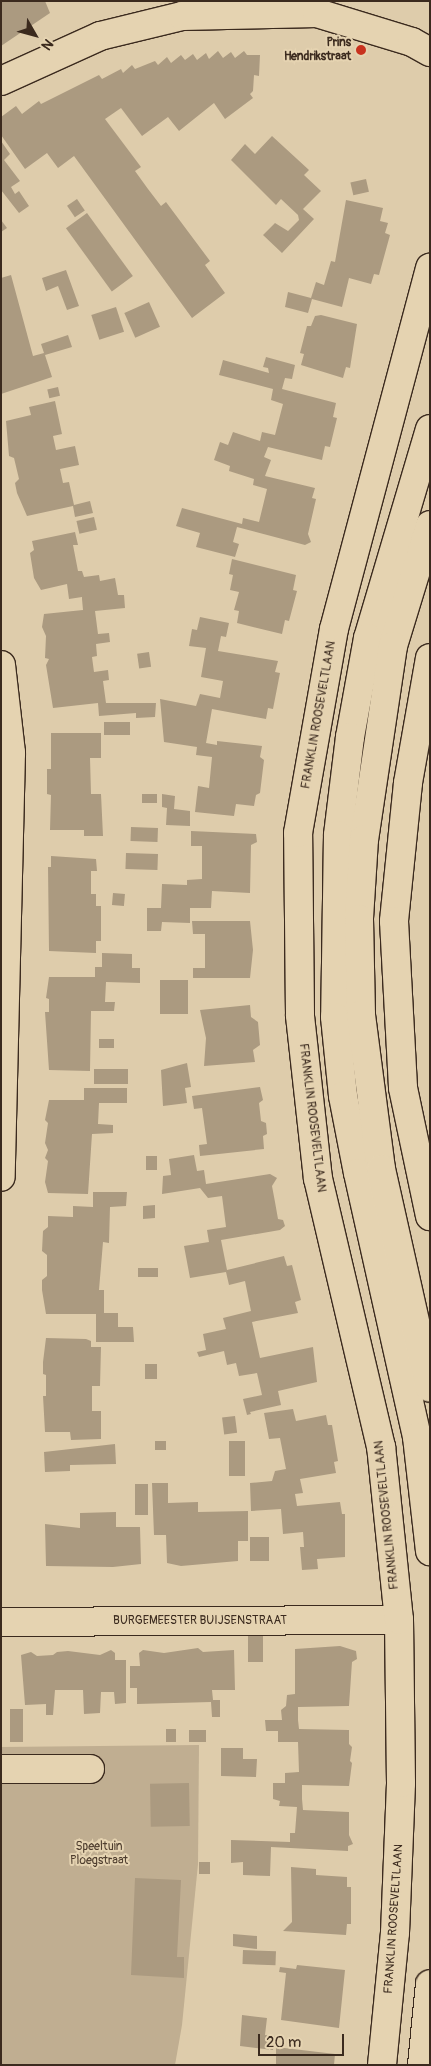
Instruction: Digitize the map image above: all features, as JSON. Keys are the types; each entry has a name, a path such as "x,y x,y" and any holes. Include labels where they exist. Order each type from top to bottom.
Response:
{"street":[{"path":"1,81 100,36 182,16 317,13 412,42 430,52"},
{"name":"FRANKLIN ROOSEVELTLAAN","path":"382,2065 395,1933 401,1783 399,1620 381,1447 318,1179 300,1016 298,833 334,630 430,268"},
{"path":"430,429 368,638 338,834 336,921 336,1017 343,1096 417,1437 430,1551"},
{"path":"430,525 392,646 364,838 359,919 361,1015 381,1169 430,1388"},
{"path":"430,658 408,783 394,921 404,1088 430,1216"},
{"path":"1,1177 11,753 2,675"},
{"name":"BURGEMEESTER BUIJSENSTRAAT","path":"1,1622 399,1620"},
{"path":"1,1769 90,1769"},
{"path":"422,2065 430,1984"}],"green space":[{"name":"Speeltuin Ploegstraat","path":"199,1745 198,1864 182,2025 175,2065 1,2065 1,1747"}],"building":[{"path":"1,1 45,1 50,13 1,46"},
{"path":"218,51 223,58 231,52 235,58 244,51 247,55 260,55 259,76 254,75 253,91 250,94 253,98 225,119 214,103 179,131 168,117 142,136 121,108 105,119 141,167 135,171 148,189 161,206 166,202 210,261 205,265 225,293 192,318 74,156 58,168 47,153 25,169 1,135 1,117 16,106 22,114 39,101 41,104 99,75 102,79 121,69 123,73 132,65 135,69 155,61 158,65 167,57 171,63 181,55 185,60 193,54 197,60 206,53 209,59"},
{"path":"272,136 309,170 304,175 321,191 303,209 314,219 282,253 263,235 275,223 288,231 299,220 298,215 281,199 276,205 231,160 245,144 255,154"},
{"path":"1,141 10,154 4,160 20,181 11,187 15,194 19,191 29,206 19,213 1,190"},
{"path":"366,179 369,192 353,195 350,183"},
{"path":"77,199 85,211 75,217 67,206"},
{"path":"346,200 383,208 380,221 388,223 385,233 390,235 379,275 374,274 371,284 349,278 342,307 312,299 308,313 285,307 288,292 311,298 316,282 324,285 331,261 335,262"},
{"path":"87,213 133,276 112,291 66,228"},
{"path":"1,220 7,228 1,232"},
{"path":"66,270 79,306 67,310 58,286 46,291 42,278"},
{"path":"11,275 33,356 44,353 41,344 68,335 72,347 45,355 52,377 1,394 1,278"},
{"path":"149,302 160,327 135,338 124,313"},
{"path":"116,307 124,332 99,340 91,315"},
{"path":"321,315 357,324 350,368 346,367 343,378 301,365 304,354 300,353 307,326 311,326 315,316"},
{"path":"266,357 295,365 292,379 285,378 282,389 336,403 333,417 337,418 330,447 325,446 322,460 268,447 264,457 271,460 265,476 315,488 312,498 316,499 308,534 311,542 305,545 237,527 233,542 239,544 235,557 196,547 200,533 176,526 182,508 242,524 243,518 259,522 267,489 253,485 254,479 229,471 230,466 214,460 220,442 228,445 233,432 260,441 262,432 275,435 283,404 271,400 273,389 219,375 223,360 269,373 268,368 263,367"},
{"path":"58,387 60,396 49,398 47,389"},
{"path":"55,401 62,434 53,436 56,450 75,446 79,465 60,469 63,483 69,482 74,505 90,501 93,513 75,517 73,506 27,516 17,493 15,483 19,479 14,458 9,456 6,421 31,415 29,407"},
{"path":"94,517 97,530 79,534 76,521"},
{"path":"75,532 78,545 73,545 78,571 82,571 84,577 99,575 100,581 115,578 118,595 124,595 125,608 95,611 98,634 109,633 110,642 96,644 97,656 92,657 94,672 108,670 109,680 103,681 106,703 156,703 155,717 136,718 136,713 99,716 98,703 53,708 46,665 49,659 45,658 46,636 42,627 44,614 83,610 82,597 69,599 67,584 41,590 34,578 30,553 34,550 32,541"},
{"path":"232,559 296,575 293,590 297,591 289,621 285,620 282,634 237,623 239,611 234,610 239,592 230,590 233,575 229,574"},
{"path":"200,617 229,623 226,637 221,636 218,651 278,661 275,672 280,673 273,709 268,708 266,719 212,709 206,743 217,745 217,741 262,746 260,757 264,760 260,793 256,795 254,806 236,804 234,816 195,812 198,786 209,788 212,757 196,755 197,747 164,742 160,699 196,706 200,694 220,698 223,681 201,677 206,648 189,646 192,629 197,630"},
{"path":"149,652 151,667 139,669 137,654"},
{"path":"104,722 130,722 130,735 104,735"},
{"path":"51,733 101,733 101,758 90,758 91,794 101,794 103,836 84,836 84,830 50,830 51,795 47,794 47,769 51,769"},
{"path":"142,794 157,794 157,803 142,803"},
{"path":"162,794 175,796 174,809 190,811 190,826 166,825 167,808 162,807"},
{"path":"131,827 158,828 157,842 131,841"},
{"path":"191,831 256,834 257,842 251,845 250,893 212,891 211,908 190,908 190,923 162,922 161,931 147,931 147,908 161,908 162,884 187,885 187,880 202,879 202,846 191,846"},
{"path":"126,853 158,854 157,870 125,869"},
{"path":"51,856 96,859 97,871 91,871 91,894 96,894 96,906 101,906 101,941 96,941 96,953 49,951 48,867 51,867"},
{"path":"113,893 125,894 124,906 112,905"},
{"path":"192,921 250,921 253,950 250,978 193,978 193,968 205,968 205,934 193,934"},
{"path":"102,953 132,954 132,968 140,968 140,983 106,982 105,1002 115,1002 114,1011 91,1011 90,1071 49,1070 45,1012 49,1012 49,999 46,998 49,977 95,977 95,967 102,967"},
{"path":"160,980 188,980 188,1014 160,1014"},
{"path":"250,1005 251,1017 258,1022 260,1045 253,1050 255,1062 204,1066 206,1038 200,1010"},
{"path":"99,1039 114,1039 114,1048 99,1048"},
{"path":"187,1063 191,1087 185,1088 187,1103 163,1106 161,1070"},
{"path":"94,1069 128,1069 128,1084 94,1084"},
{"path":"260,1087 263,1100 259,1103 261,1121 266,1123 267,1134 263,1136 264,1149 200,1156 199,1145 207,1144 202,1108 194,1109 192,1096"},
{"path":"84,1088 127,1088 127,1103 99,1103 98,1124 113,1125 113,1133 92,1134 88,1194 48,1193 45,1182 48,1161 45,1158 48,1150 45,1143 48,1123 45,1120 49,1100 84,1100"},
{"path":"194,1155 197,1171 204,1170 206,1184 270,1174 277,1178 272,1186 278,1219 283,1220 285,1226 280,1230 221,1240 227,1270 284,1256 287,1266 292,1265 301,1300 295,1302 298,1313 252,1322 260,1358 313,1347 317,1382 278,1391 281,1405 250,1412 251,1414 247,1415 243,1399 262,1395 257,1373 239,1376 236,1363 227,1365 224,1351 199,1357 197,1352 206,1350 203,1334 226,1329 223,1318 251,1311 245,1281 229,1285 226,1272 190,1278 184,1246 209,1242 207,1230 226,1227 222,1196 208,1198 200,1188 162,1194 163,1176 171,1175 169,1159"},
{"path":"146,1156 157,1156 157,1170 146,1170"},
{"path":"93,1192 127,1192 126,1206 110,1207 109,1243 103,1242 99,1290 104,1290 104,1313 118,1313 118,1327 133,1327 134,1342 96,1342 96,1314 46,1314 42,1280 47,1276 47,1255 42,1251 43,1231 48,1227 48,1216 73,1217 73,1206 93,1207"},
{"path":"155,1205 155,1218 143,1219 143,1206"},
{"path":"138,1268 158,1268 158,1277 138,1277"},
{"path":"46,1338 86,1339 91,1341 91,1347 101,1347 100,1386 92,1386 92,1411 101,1411 101,1439 71,1440 70,1432 45,1432 43,1396 46,1396 46,1375 43,1374 43,1362"},
{"path":"145,1364 157,1364 157,1379 145,1379"},
{"path":"293,1409 296,1421 326,1415 328,1425 332,1425 338,1461 334,1462 336,1473 300,1479 303,1493 295,1494 297,1506 340,1502 342,1514 345,1514 345,1557 317,1559 318,1569 302,1570 300,1547 304,1547 303,1532 283,1534 281,1509 251,1511 250,1483 272,1481 275,1471 286,1469 280,1438 269,1439 264,1413"},
{"path":"235,1416 237,1433 224,1434 222,1418"},
{"path":"155,1441 166,1441 166,1450 155,1450"},
{"path":"229,1441 245,1441 245,1476 229,1476"},
{"path":"115,1444 116,1464 70,1465 70,1471 45,1472 44,1452"},
{"path":"152,1483 168,1483 168,1503 198,1502 198,1512 248,1511 248,1541 238,1541 238,1561 181,1566 167,1563 166,1535 154,1535"},
{"path":"135,1484 148,1484 148,1515 135,1515"},
{"path":"116,1512 116,1527 140,1527 141,1564 113,1567 46,1566 45,1524 80,1528 80,1513"},
{"path":"250,1537 269,1537 269,1561 250,1561"},
{"path":"248,1632 263,1632 263,1662 248,1662"},
{"path":"340,1646 356,1651 357,1659 352,1662 349,1706 298,1707 298,1720 299,1729 349,1730 349,1744 352,1747 350,1761 352,1763 349,1786 302,1785 302,1799 303,1810 349,1812 349,1835 353,1844 348,1846 348,1851 271,1847 270,1876 243,1875 243,1862 231,1863 231,1840 290,1842 290,1833 295,1833 297,1807 279,1806 280,1801 273,1799 273,1783 285,1783 285,1773 299,1772 298,1742 278,1742 278,1731 266,1731 265,1720 282,1720 281,1710 286,1706 287,1695 295,1694 295,1649"},
{"path":"198,1648 203,1652 234,1650 235,1690 212,1690 213,1700 220,1700 220,1717 212,1717 211,1702 137,1704 137,1688 130,1688 130,1666 140,1666 139,1653 143,1650 164,1653"},
{"path":"111,1650 115,1653 115,1660 126,1660 126,1703 115,1704 114,1692 101,1692 100,1713 84,1714 83,1690 55,1690 53,1715 46,1715 46,1704 25,1705 21,1655 31,1652 37,1656 53,1655 57,1652 68,1651 100,1655"},
{"path":"10,1709 23,1709 23,1742 10,1742"},
{"path":"166,1729 176,1729 176,1742 166,1742"},
{"path":"189,1730 206,1730 206,1742 189,1742"},
{"path":"221,1748 243,1748 243,1759 257,1759 256,1777 221,1776"},
{"path":"189,1783 190,1826 151,1827 150,1784"},
{"path":"199,1862 210,1862 210,1874 199,1874"},
{"path":"291,1867 316,1869 316,1875 347,1877 347,1887 351,1887 351,1924 347,1924 346,1935 283,1931 292,1922"},
{"path":"135,1878 181,1880 177,1957 184,1957 184,1978 131,1975"},
{"path":"233,1934 257,1936 257,1949 233,1946"},
{"path":"243,1950 276,1951 275,1965 243,1964"},
{"path":"297,1965 345,1970 339,2028 281,2020 286,1973 279,1972 280,1967 296,1969"},
{"path":"242,2015 267,2018 265,2035 275,2036 273,2050 240,2046"},
{"path":"276,2047 335,2054 334,2065 276,2065"}],"place":[{"name":"Prins Hendrikstraat","path":"361,50"}]}
